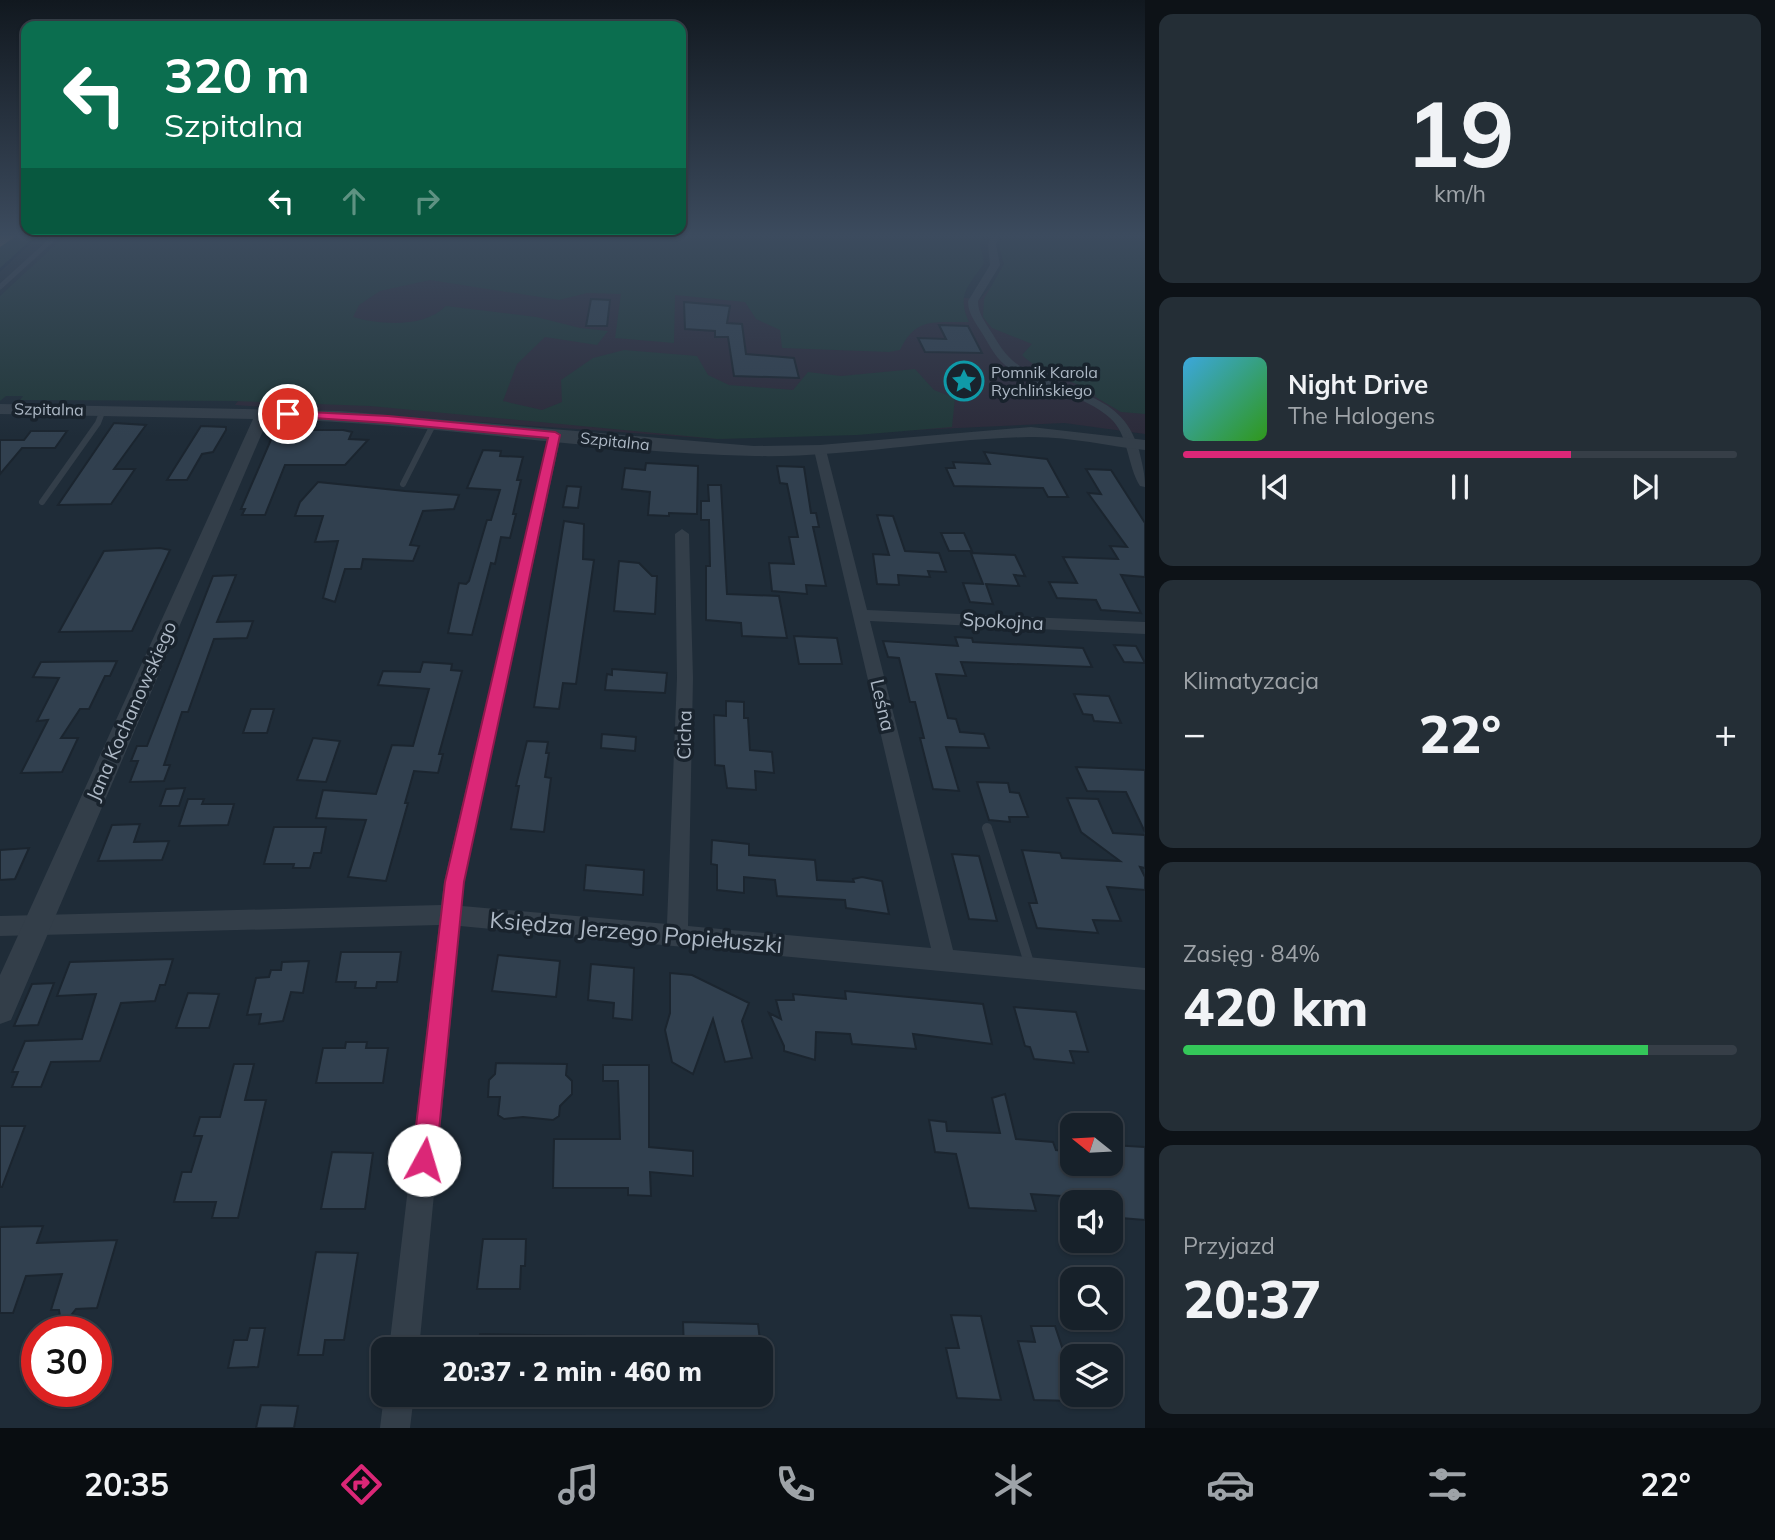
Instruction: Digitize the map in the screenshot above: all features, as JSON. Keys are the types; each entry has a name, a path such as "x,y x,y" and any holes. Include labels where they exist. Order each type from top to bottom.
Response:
{"street":[{"path":"972,303 996,348 1008,362 1023,371 1078,393 1107,410 1126,428 1138,444 1135,466 1145,482"},
{"name":"Szpitalna","path":"0,408 263,413 434,423 693,448 820,450 1012,432 1068,435 1138,444"},
{"name":"Jana Kochanowskiego","path":"0,1009 263,413"},
{"path":"405,1337 454,882 555,435"},
{"name":"Leśna","path":"820,450 945,961"},
{"name":"Cicha","path":"677,936 685,678 682,534"},
{"name":"Spokojna","path":"862,615 1145,628"},
{"name":"Księdza Jerzego Popiełuszki","path":"0,926 450,915 1145,979"},
{"path":"396,1428 398,1407"}],"lane":[{"path":"42,502 98,423 103,410"},
{"path":"403,484 434,423"},
{"path":"987,828 1030,968"}],"shaded area":[{"path":"308,303 1145,303 1145,434 1064,423 718,439 235,405"}],"green space":[{"path":"0,303 363,303 353,317 389,323 426,318 446,306 536,317 580,328 608,331 597,345 545,337 517,364 503,401 542,410 562,402 561,380 593,358 624,350 697,356 708,375 729,385 793,390 808,372 841,376 915,369 934,390 955,398 952,427 857,435 718,439 370,406 234,401 20,400 23,396 6,396 0,401"},
{"path":"620,303 675,303 674,343 615,338"},
{"path":"745,303 964,303 969,322 937,322 920,326 906,339 900,350 889,352 782,348 780,330 756,319"},
{"path":"984,303 1145,303 1145,414 1121,412 1079,385 1040,368 1022,355 1032,344 992,328 983,317"}],"building":[{"path":"590,303 610,303 607,326 586,326"},
{"path":"684,303 730,306 727,323 742,324 746,354 794,358 799,378 734,376 728,337 715,337 715,331 685,329"},
{"path":"939,325 968,326 982,353 925,352 918,338 946,339"},
{"path":"114,423 146,425 114,469 135,469 111,504 58,505"},
{"path":"201,426 226,427 226,430 213,452 202,454 187,480 167,480"},
{"path":"278,430 343,430 352,432 349,439 368,440 345,465 285,465 265,515 242,515 245,509 241,509 273,435 276,435"},
{"path":"31,431 67,431 55,448 22,448 0,474 0,440 24,440"},
{"path":"483,450 501,451 500,456 523,457 517,480 521,480 513,514 516,514 510,538 501,537 495,564 491,563 472,635 448,633 459,583 466,584 469,581 487,520 491,520 500,490 467,488"},
{"path":"984,452 1047,459 1068,497 1048,497 1043,488 954,486 946,468 955,468 953,462 990,464"},
{"path":"646,463 698,466 697,514 648,515 650,492 622,489 625,468 645,470"},
{"path":"777,466 804,467 811,513 816,513 819,527 813,527 826,586 806,585 807,594 772,591 769,563 794,564 789,537 798,537 787,484 780,483"},
{"path":"1086,469 1111,470 1145,523 1145,577 1121,575 1141,613 1101,610 1096,600 1057,598 1049,582 1077,583 1063,557 1118,559 1110,546 1127,547 1088,493 1101,494"},
{"path":"318,482 459,495 454,509 423,511 410,545 419,546 413,561 363,559 361,569 345,569 335,602 323,598 338,541 315,542 323,516 295,516 300,502"},
{"path":"708,485 721,485 727,594 779,596 787,638 742,636 741,623 706,620 706,566 710,566 709,520 701,520 701,501 709,501"},
{"path":"567,486 581,487 578,508 563,507"},
{"path":"877,515 893,516 905,551 939,553 946,572 928,571 930,577 898,575 899,585 877,584 873,554 889,555"},
{"path":"564,521 584,524 583,559 594,560 576,684 563,683 559,709 534,707"},
{"path":"941,533 964,533 972,551 949,551"},
{"path":"160,548 170,550 132,631 59,632 104,551"},
{"path":"971,553 1015,555 1025,576 1014,575 1019,586 986,584 993,604 970,602 963,583 983,584"},
{"path":"619,561 639,563 652,576 657,576 655,614 614,611"},
{"path":"236,575 217,622 253,621 247,638 214,639 188,712 182,712 164,765 170,765 164,781 130,782 138,761 131,761 137,746 147,746 213,576"},
{"path":"794,636 837,638 842,664 799,664"},
{"path":"955,637 972,638 973,642 1083,648 1092,667 961,662 966,676 936,674 948,718 956,719 960,732 984,734 989,748 946,747 959,791 933,789 920,738 924,738 915,702 910,702 899,658 888,657 883,641 958,646"},
{"path":"1114,645 1136,646 1145,663 1124,662"},
{"path":"117,661 110,676 105,676 89,709 80,709 61,738 78,738 62,772 21,773 48,720 37,721 59,678 33,677 41,662"},
{"path":"423,662 452,664 451,670 462,671 439,754 443,754 438,773 414,771 386,881 348,877 366,820 316,818 323,790 376,794 392,745 413,746 429,689 378,685 383,671 420,672"},
{"path":"612,669 667,673 665,693 605,690 607,674 612,675"},
{"path":"1074,694 1109,696 1121,723 1094,721 1092,715 1083,714"},
{"path":"726,701 744,702 750,750 772,752 774,773 755,771 756,790 727,788 724,766 715,765 714,715 726,716"},
{"path":"251,709 274,709 267,733 243,733"},
{"path":"602,734 636,737 635,751 601,748"},
{"path":"313,738 340,741 326,782 297,780"},
{"path":"527,741 548,742 545,777 551,778 544,832 511,829 519,786 516,786"},
{"path":"1076,767 1145,770 1145,832 1126,792 1087,791"},
{"path":"977,782 1008,783 1010,792 1019,793 1028,817 1009,817 1010,822 989,820"},
{"path":"185,788 179,806 160,806 166,789"},
{"path":"1067,798 1098,799 1113,833 1145,835 1145,868 1140,867 1145,877 1145,890 1107,887 1121,921 1093,920 1098,933 1037,928 1029,903 1037,903 1022,850 1060,853 1062,858 1120,861 1081,832"},
{"path":"188,799 204,799 202,804 234,804 228,825 179,826"},
{"path":"140,824 134,842 169,841 162,860 98,861 112,825"},
{"path":"274,827 326,827 321,853 314,853 310,868 293,868 294,864 264,864"},
{"path":"712,840 749,844 749,855 815,860 817,880 854,882 853,879 862,877 882,881 889,914 846,908 845,900 777,896 775,880 744,877 744,893 717,890 717,865 711,864"},
{"path":"29,848 15,879 0,880 0,850"},
{"path":"952,854 979,856 997,921 969,919"},
{"path":"586,865 644,870 643,895 584,890"},
{"path":"341,952 401,952 397,982 377,982 376,988 355,988 356,982 336,982"},
{"path":"498,955 560,961 556,997 492,991"},
{"path":"173,959 165,985 160,985 155,1001 121,1003 100,1061 51,1062 41,1087 12,1087 18,1072 12,1072 25,1041 82,1039 96,994 57,996 70,962"},
{"path":"309,961 303,993 291,992 283,1021 259,1024 261,1014 247,1015 256,978 269,977 271,970 281,970 282,962"},
{"path":"591,964 634,968 632,1020 613,1018 614,1003 588,1000"},
{"path":"670,973 692,975 749,1003 742,1021 752,1058 725,1062 713,1019 693,1074 672,1062 665,1030 670,1013"},
{"path":"54,983 38,1025 14,1026 32,984"},
{"path":"845,991 983,1004 992,1044 913,1034 916,1049 852,1044 850,1034 816,1032 815,1060 784,1051 769,1013 781,1019 776,1000 794,1000 793,994 846,999"},
{"path":"188,993 219,994 209,1028 176,1028"},
{"path":"1014,1007 1076,1012 1088,1052 1070,1051 1074,1063 1034,1059 1030,1047 1025,1046"},
{"path":"346,1042 367,1042 366,1048 388,1048 383,1083 316,1083 323,1048 345,1048"},
{"path":"496,1063 567,1064 566,1075 572,1081 572,1094 560,1106 559,1116 553,1120 523,1117 504,1119 498,1115 500,1097 488,1097 489,1080 495,1074"},
{"path":"234,1064 254,1064 245,1100 266,1100 238,1218 212,1218 216,1202 174,1202 182,1172 191,1172 202,1136 194,1136 200,1117 220,1117"},
{"path":"603,1065 649,1065 649,1147 693,1151 693,1176 650,1172 651,1196 628,1195 628,1188 553,1188 554,1139 620,1139 618,1081 603,1081"},
{"path":"1005,1094 1016,1139 1053,1142 1056,1150 1060,1150 1060,1176 1124,1176 1124,1146 1145,1147 1145,1220 1123,1218 1123,1190 1060,1190 1060,1196 1031,1194 1036,1211 969,1208 956,1154 935,1152 929,1120 946,1122 947,1131 1000,1133 992,1098"},
{"path":"0,1126 25,1126 2,1187 0,1187"},
{"path":"332,1152 373,1153 365,1209 321,1209"},
{"path":"43,1226 37,1243 117,1240 97,1308 76,1309 71,1316 60,1316 59,1310 51,1310 62,1274 26,1276 13,1313 0,1313 0,1227"},
{"path":"483,1239 526,1239 525,1266 521,1266 520,1289 477,1289"},
{"path":"316,1252 358,1253 344,1340 325,1340 323,1355 298,1355"},
{"path":"951,1315 981,1316 1001,1400 957,1398 946,1348 959,1348"},
{"path":"683,1322 758,1324 760,1337 684,1337"},
{"path":"1031,1326 1055,1326 1061,1344 1060,1401 1034,1400 1018,1341 1035,1342"},
{"path":"250,1328 265,1328 258,1367 228,1368 234,1340 247,1340"},
{"path":"480,1334 586,1336 586,1337 480,1337"},
{"path":"261,1405 298,1406 294,1428 256,1428"}],"place":[{"name":"Pomnik Karola Rychlińskiego","path":"964,381"}],"route":[{"path":"288,414 388,419 555,435 454,882 424,1160"}]}
